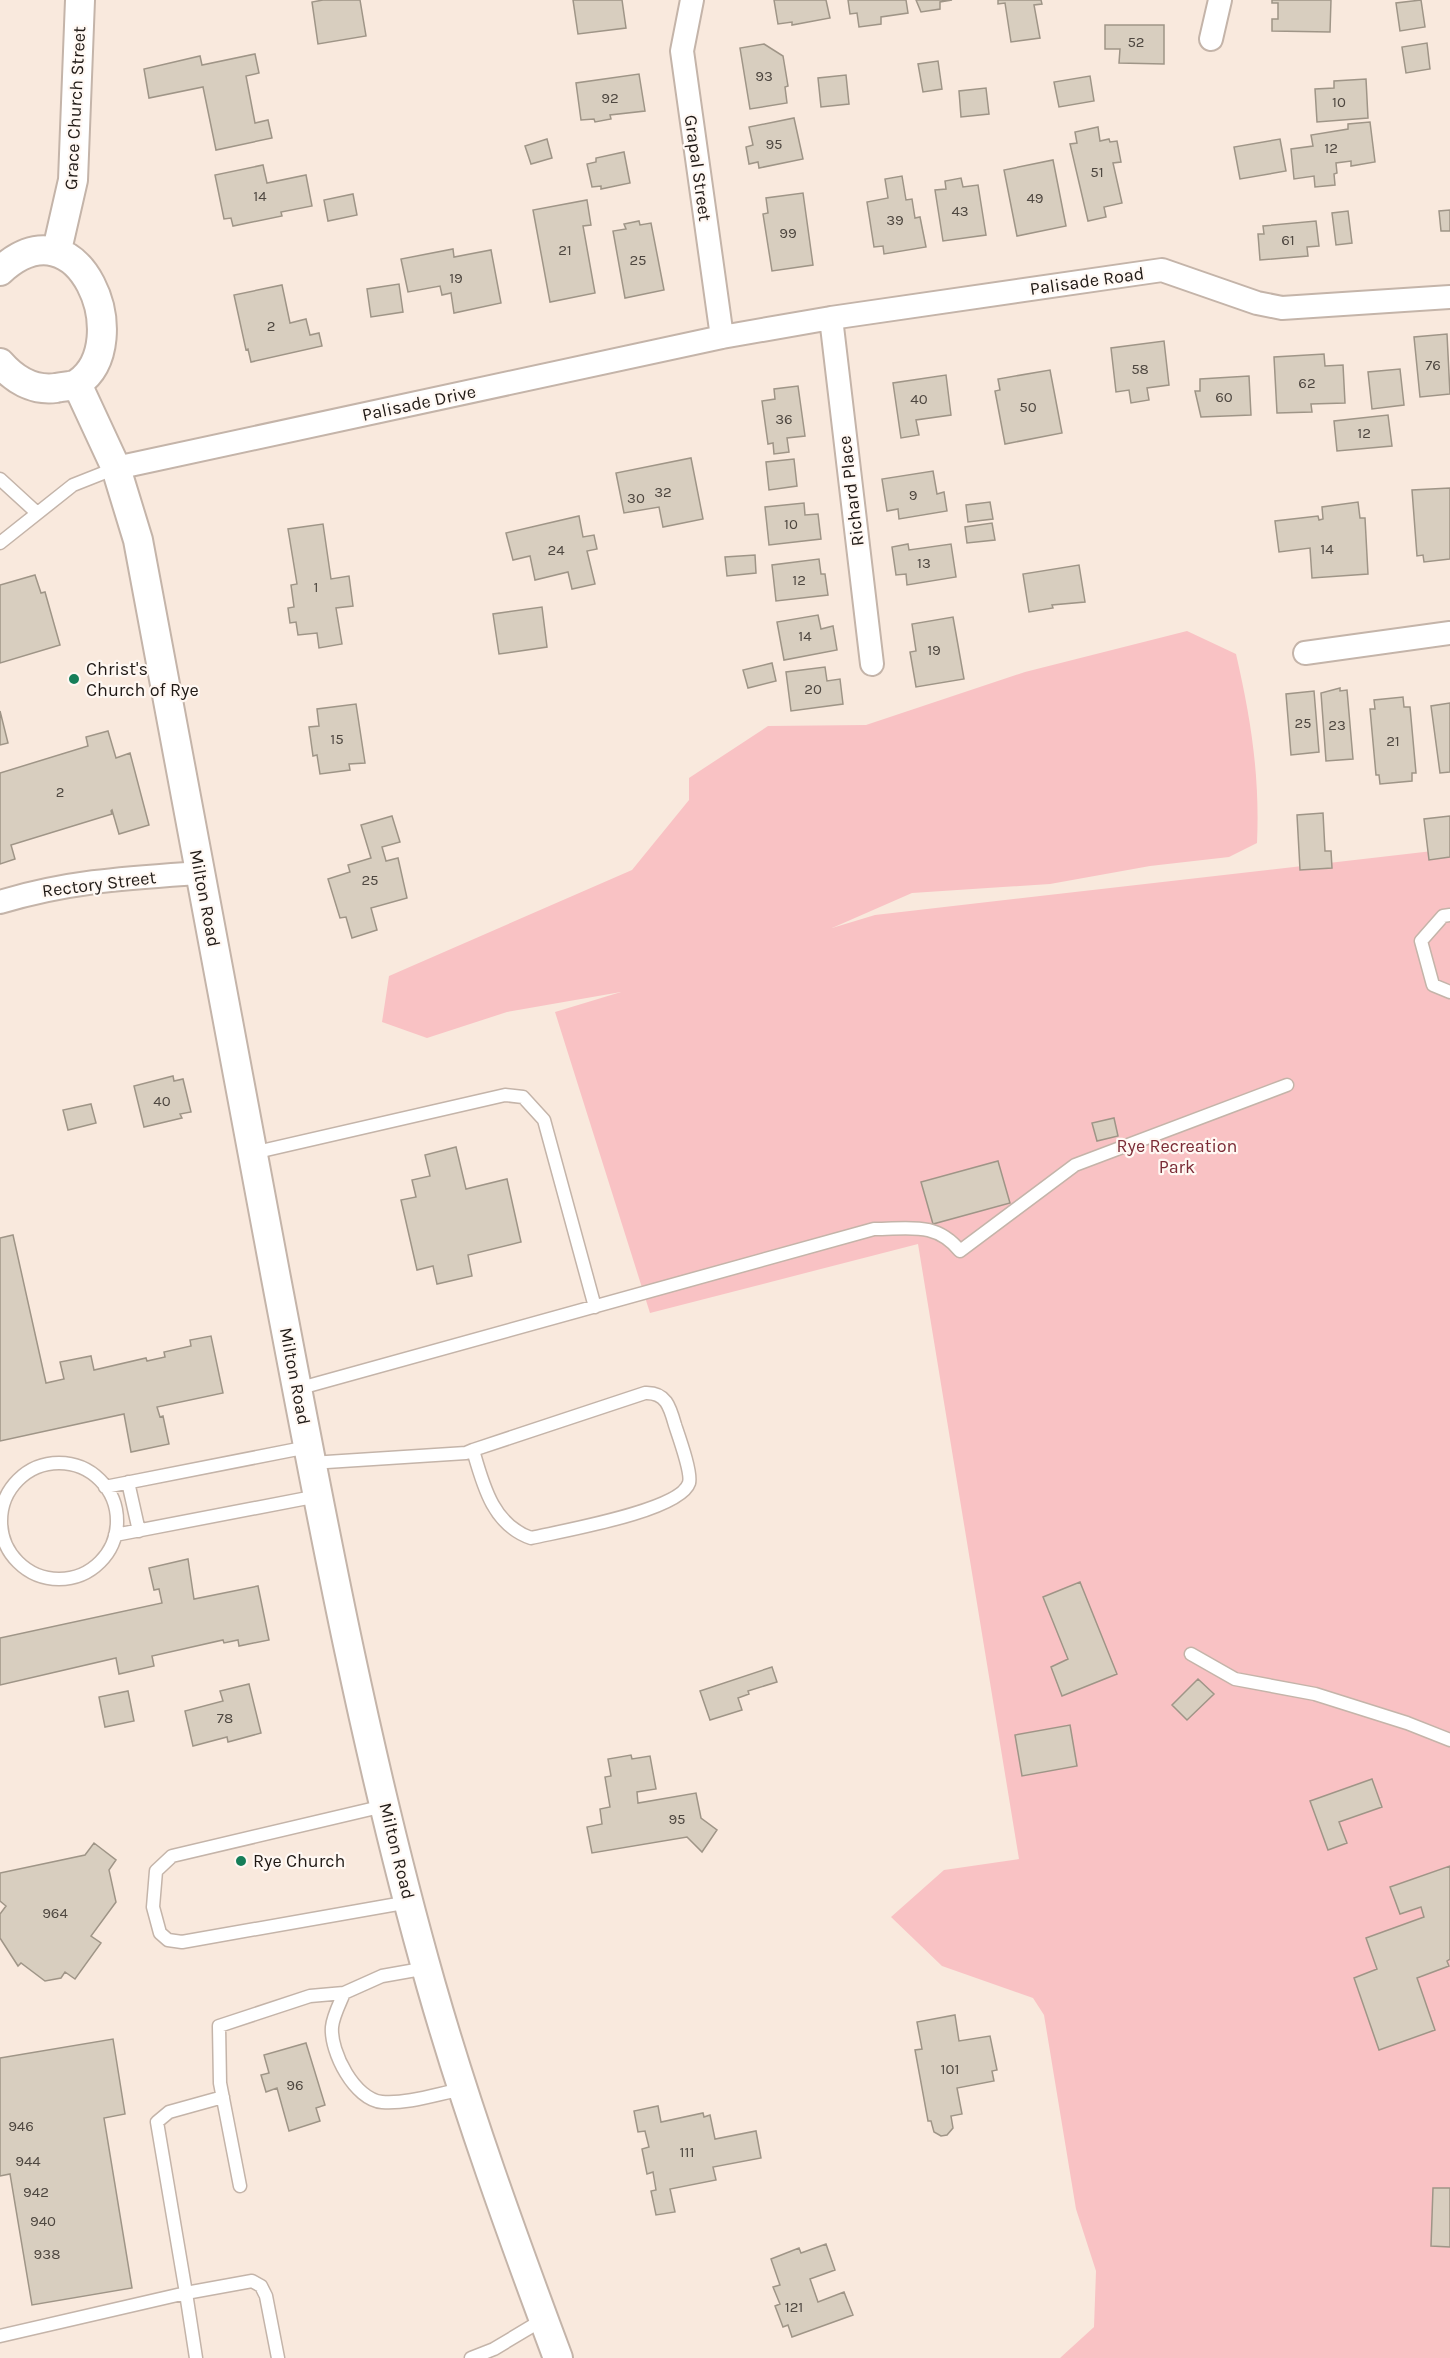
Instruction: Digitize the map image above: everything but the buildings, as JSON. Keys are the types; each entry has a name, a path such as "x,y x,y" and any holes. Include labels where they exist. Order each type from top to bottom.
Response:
{"street":[{"name":"Grace Church Street","path":"57,250 74,180 80,0"},
{"name":"Grapal Street","path":"692,0 682,51 722,337"},
{"path":"1211,39 1220,0"},
{"path":"0,271 12,260 35,250 57,250 74,261 88,276 100,319 101,346 92,368 77,384 48,389 30,385 11,375 0,363"},
{"name":"Palisade Road","path":"722,337 831,318 1162,270 1257,303 1282,308 1450,297"},
{"name":"Richard Place","path":"831,318 872,664"},
{"name":"Palisade Drive","path":"116,468 722,337"},
{"name":"Milton Road","path":"77,384 116,468 138,540 297,1389 385,1805 427,1968 463,2089 488,2168 558,2358"},
{"path":"1305,653 1450,633"},
{"name":"Rectory Street","path":"0,902 47,888 94,881 200,873"}],"lane":[{"path":"0,543 36,512 73,485 116,468"},
{"path":"0,479 36,512"},
{"path":"1450,915 1443,916 1421,941 1433,985 1450,992"},
{"path":"297,1389 874,1229 928,1228 949,1237 960,1251 1075,1165 1287,1085"},
{"path":"252,1153 505,1095 523,1097 543,1120 595,1306"},
{"path":"105,1487 310,1455 466,1453 473,1450 645,1393 656,1392 665,1398 672,1412 690,1480 684,1493 672,1500 631,1515 531,1538 520,1534 505,1523 486,1493 473,1450"},
{"path":"59,1463 79,1466 96,1476 105,1487 116,1508 118,1527 115,1535 102,1561 87,1572 69,1579 50,1579 32,1573 17,1562 6,1546 2,1528 2,1508 10,1490 23,1476 40,1466 59,1463"},
{"path":"128,1482 139,1531"},
{"path":"115,1535 318,1496"},
{"path":"1191,1654 1235,1679 1315,1694 1407,1723 1450,1740"},
{"path":"385,1805 172,1856 156,1871 153,1907 160,1933 168,1940 182,1942 410,1902"},
{"path":"240,2186 223,2097 219,2026 310,1996 344,1993 382,1976 427,1968"},
{"path":"344,1993 332,2027 335,2054 360,2092 380,2102 411,2100 463,2089"},
{"path":"196,2358 157,2122 169,2112 223,2097"},
{"path":"0,2336 252,2281 261,2286 266,2296 278,2358"},
{"path":"471,2358 494,2349 544,2319"}],"green space":[{"name":"Rye Recreation Park","path":"1187,631 1236,654 1256,771 1257,843 1229,857 1150,866 1050,884 912,893 832,928 875,915 1450,849 1450,2358 1060,2358 1094,2327 1096,2271 1076,2209 1044,2015 1033,1998 942,1966 891,1917 944,1870 1019,1859 918,1244 650,1313 555,1012 621,992 507,1012 427,1038 382,1022 389,976 632,870 689,800 689,778 768,726 866,725 1025,672"}],"place":[{"name":"Christ's Church of Rye","path":"74,679"},
{"name":"Rye Church","path":"241,1861"}]}
